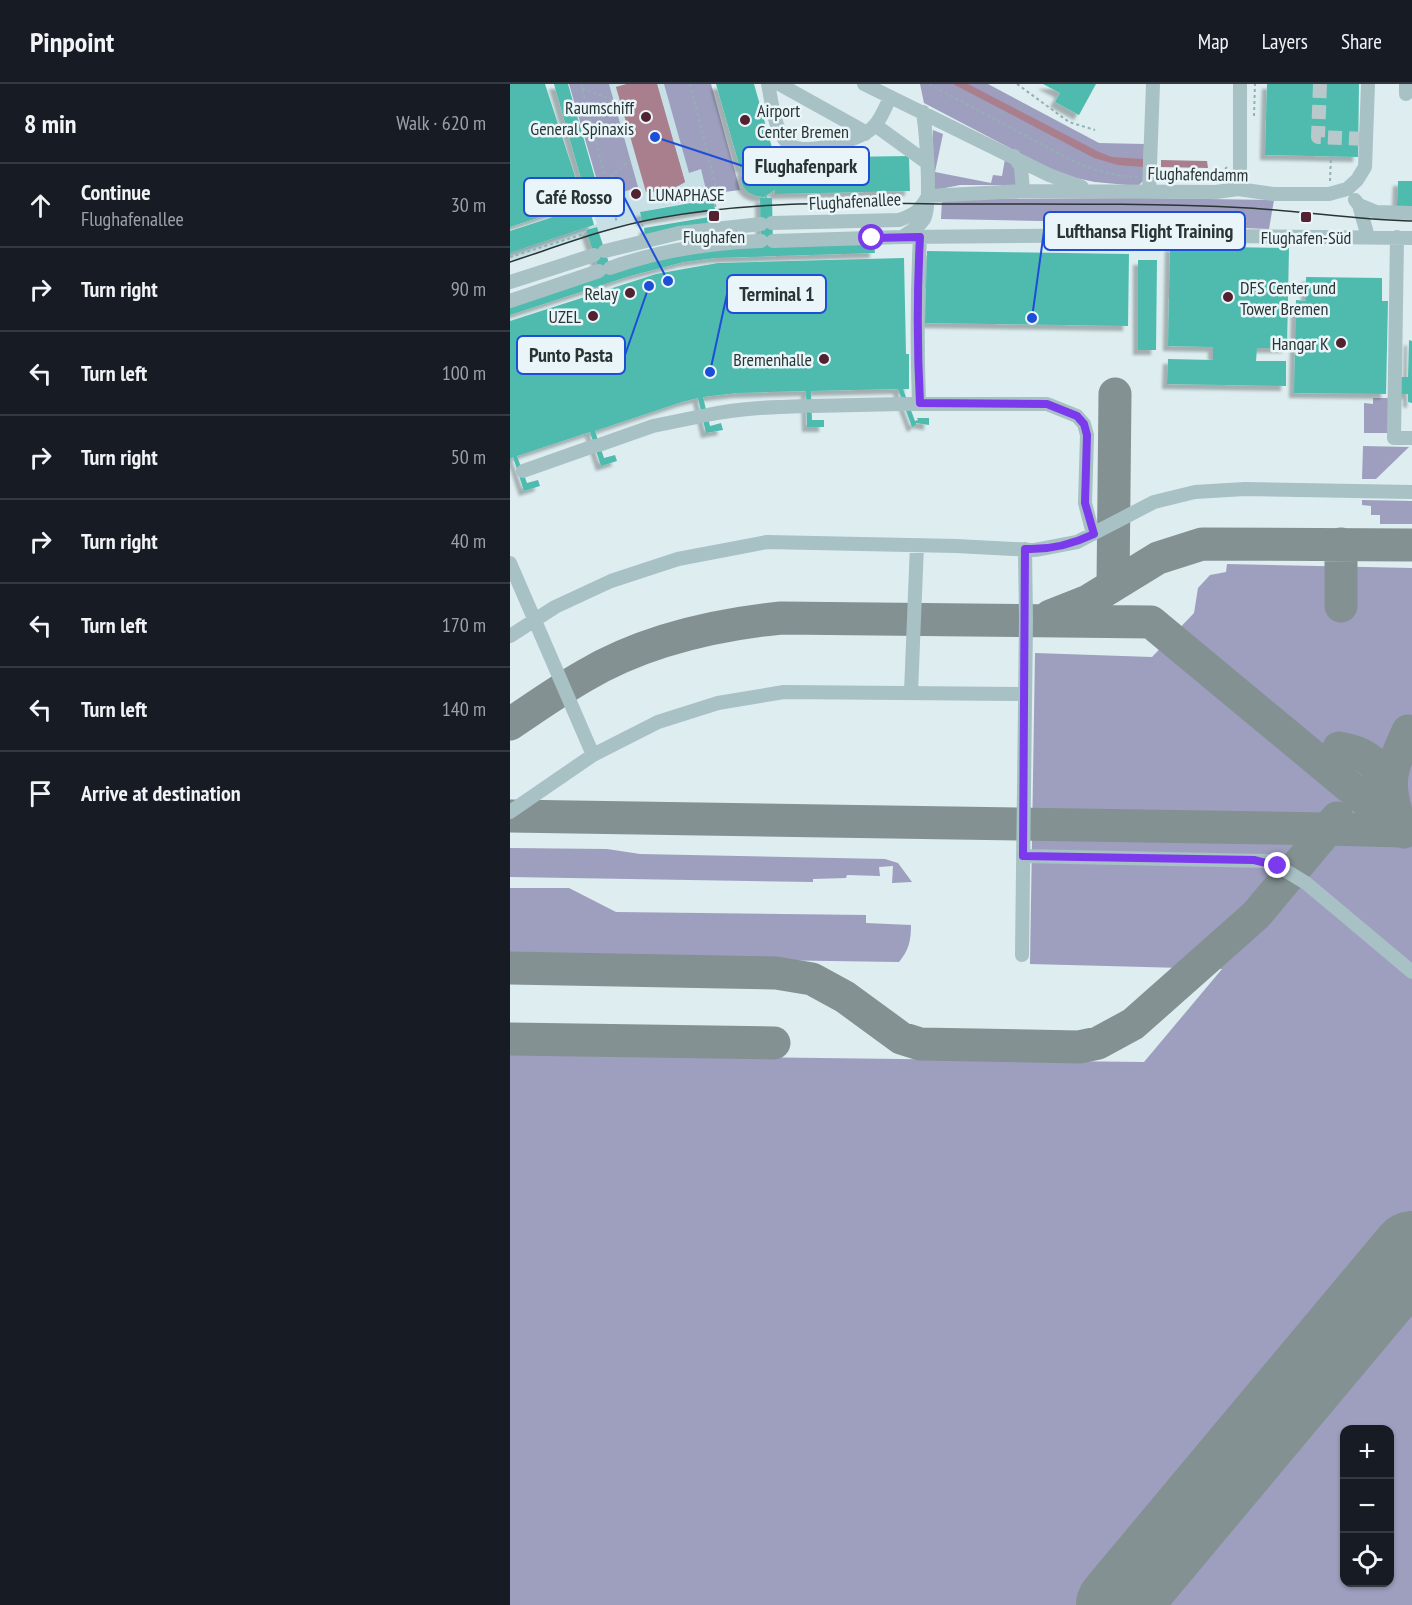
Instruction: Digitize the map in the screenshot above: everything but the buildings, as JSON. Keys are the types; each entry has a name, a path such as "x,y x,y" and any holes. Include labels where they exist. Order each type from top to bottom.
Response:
{"street":[{"path":"768,84 781,133 788,144 802,149 834,145 870,130 890,96"},
{"path":"780,84 860,129 870,130 926,162"},
{"name":"Flughafendamm","path":"864,84 1049,175 1096,191"},
{"path":"1149,185 1153,84"},
{"path":"1238,189 1240,84"},
{"path":"1368,84 1365,167 1357,180 1347,189 1359,205 1368,237"},
{"path":"923,112 928,196"},
{"path":"1014,156 1021,167 1023,191"},
{"name":"Flughafendamm","path":"928,196 1023,191 1096,191 1149,185 1216,192 1238,189 1273,194 1330,188 1347,189"},
{"name":"Flughafenallee","path":"510,282 602,252 679,233 794,222 899,220 920,210 928,196"},
{"name":"Flughafenallee","path":"510,301 672,249 707,244 764,241 901,237 911,232 924,219 928,196"},
{"path":"1359,205 1376,212 1412,213"},
{"path":"745,225 764,241 794,222"},
{"path":"901,237 1135,235 1412,238"},
{"path":"910,403 919,339 916,323 920,237"},
{"path":"1396,237 1394,438 1412,438"},
{"path":"580,278 602,252 632,260"},
{"path":"517,474 653,426 705,415 758,408 809,406 910,403 1047,404 1077,416 1084,424 1087,435 1085,503 1094,534"},
{"path":"510,636 555,607 611,581 678,559 766,542 1035,550 1077,542 1154,502 1195,492 1245,489 1412,492"},
{"path":"911,692 917,545"},
{"path":"1022,955 1025,549"},
{"path":"510,563 593,755"},
{"path":"510,812 593,755 658,722 718,703 784,692 1025,694"},
{"path":"1023,856 1266,861 1306,883 1412,972"}],"path":[{"path":"581,84 617,223"},
{"path":"690,84 720,203"},
{"path":"929,84 1094,170 1149,185"},
{"path":"1017,84 1069,122 1095,129"},
{"path":"1254,121 1255,84"},
{"path":"582,88 614,100"},
{"path":"1330,188 1331,156"},
{"path":"606,182 630,160"},
{"path":"1203,178 1212,178 1220,174 1227,166 1240,168"},
{"path":"708,198 719,195"},
{"path":"715,204 718,221"},
{"path":"640,218 644,233"},
{"path":"510,257 587,233"}],"shaded area":[{"path":"569,84 711,84 740,190 701,195 607,215"},
{"path":"609,84 627,84 616,87 656,192 677,187 685,182 657,84 664,84 689,173 701,169 708,198 640,212 641,220 599,232 596,227 586,230 588,236 510,261 510,253 597,224 594,214 603,199 638,187"},
{"path":"627,84 657,84 685,182 676,187 646,192 616,87"},
{"path":"920,84 988,84 1099,143 1144,144 1143,181 1138,186 1095,182 1071,177 1046,167 924,103"},
{"path":"953,84 968,84 1099,152 1112,157 1143,159 1143,167 1118,165 1094,158"},
{"path":"933,130 943,134 935,172 991,183 993,175 1002,176 1005,159 1016,164 1019,185 960,185 935,190 932,180"},
{"path":"1161,160 1207,161 1208,168 1161,167"},
{"path":"942,199 1274,200 1269,229 1160,225 1159,228 1138,228 1138,223 941,219"},
{"path":"1373,398 1389,398 1388,433 1364,433 1364,403 1373,404"},
{"path":"1363,446 1409,447 1376,479 1362,479"},
{"path":"1362,500 1412,501 1412,524 1380,524 1380,515 1371,515 1371,506 1362,505"},
{"path":"1227,564 1412,568 1412,1605 510,1605 510,1054 1144,1062 1222,969 1030,964 1035,653 1152,657 1194,613 1198,588 1210,575 1226,572"},
{"path":"510,848 607,849 640,854 885,859 898,863 912,882 892,883 893,866 879,867 880,876 847,875 846,878 813,879 813,882 510,877"},
{"path":"510,888 569,888 616,912 866,915 866,923 911,925 911,935 909,945 899,962 510,956"}],"taxiway":[{"path":"1113,585 1115,394"},
{"path":"1050,616 1088,601 1158,558 1202,544 1412,545"},
{"path":"1341,544 1341,606"},
{"path":"510,724 584,676 630,653 679,636 755,621 781,618 1151,622 1404,832"},
{"path":"510,968 776,973 812,979 845,997 901,1038 920,1044 1079,1047 1098,1043 1133,1024 1256,915 1328,829 1402,831 1393,802 1392,780 1396,759 1408,731"},
{"path":"1339,748 1360,754 1374,764 1383,780 1384,801"},
{"path":"510,816 1328,829 1337,818"},
{"path":"510,1039 774,1043"}],"runway":[{"path":"1117,1605 1412,1252"}],"tunnel":[{"path":"1320,84 1318,137 1366,139"}],"tram line":[{"path":"510,262 621,226 695,212 768,205 841,203 1174,205 1248,208 1412,221"}],"place":[{"name":"Raumschiff General Spinaxis","path":"646,117"},
{"name":"Airport Center Bremen","path":"745,120"},
{"name":"Flughafenpark","path":"655,137"},
{"name":"LUNAPHASE","path":"636,194"},
{"name":"Flughafen","path":"714,216"},
{"name":"Flughafen-Süd","path":"1306,217"},
{"name":"Café Rosso","path":"668,281"},
{"name":"Punto Pasta","path":"649,286"},
{"name":"Relay","path":"630,293"},
{"name":"DFS Center und Tower Bremen","path":"1228,297"},
{"name":"UZEL","path":"593,316"},
{"name":"Lufthansa Flight Training","path":"1032,318"},
{"name":"Hangar K","path":"1341,343"},
{"name":"Bremenhalle","path":"824,359"},
{"name":"Terminal 1","path":"710,372"}],"route":[{"path":"872,238 920,237 916,323 919,339 920,403 1047,404 1077,416 1084,424 1087,435 1085,503 1094,534 1077,542 1035,550 1025,549 1023,856 1254,860 1266,861 1278,866"}]}
